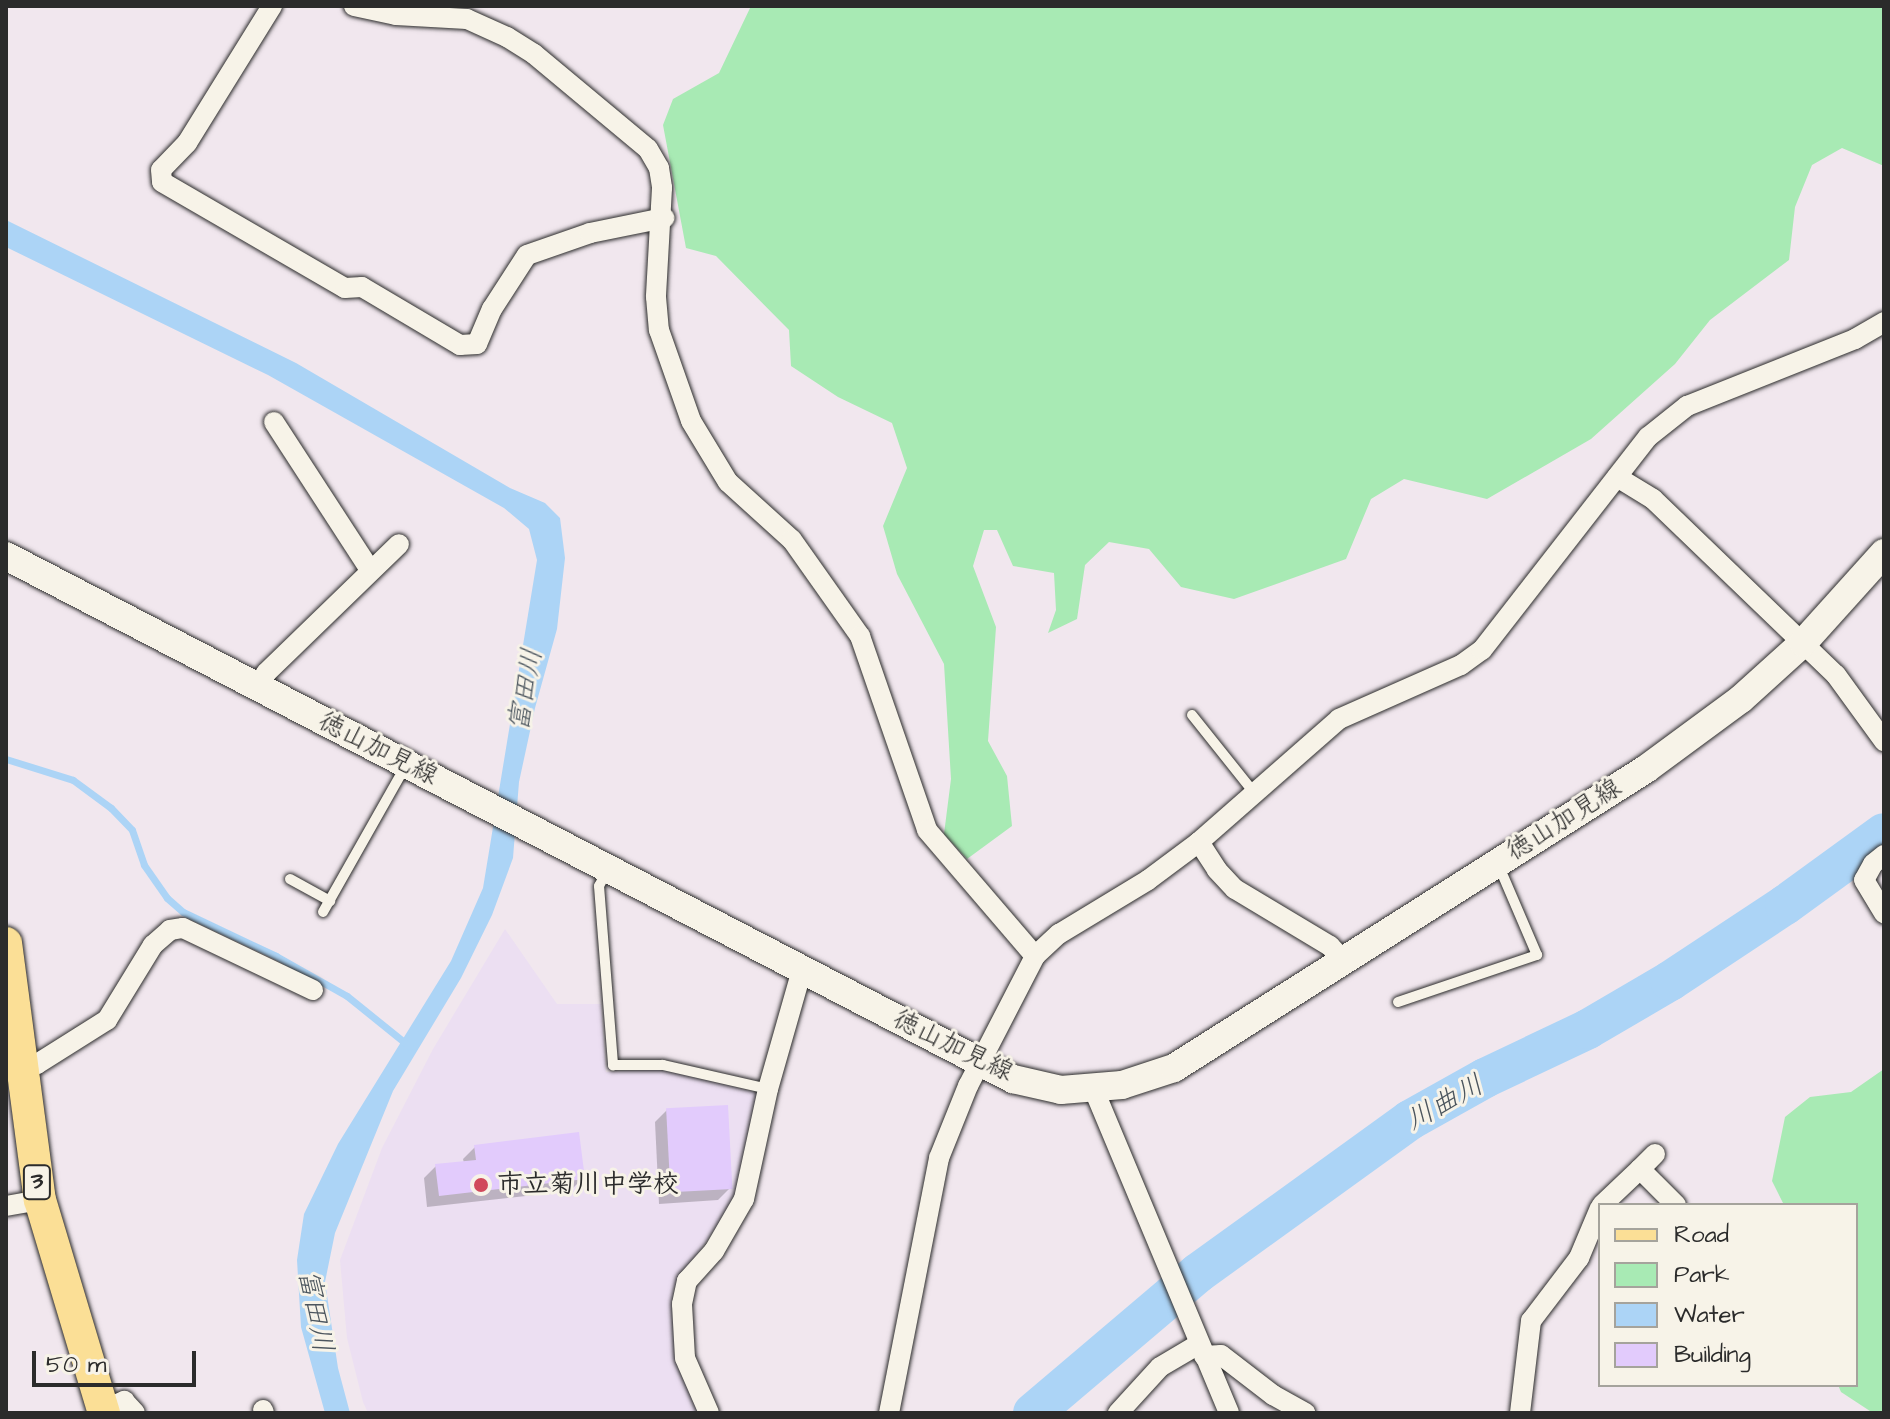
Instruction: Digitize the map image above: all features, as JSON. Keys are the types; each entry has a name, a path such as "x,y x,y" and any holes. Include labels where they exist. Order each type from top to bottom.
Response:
{"main road":[{"name":"3","path":"6,943 40,1200 101,1412"}],"street":[{"path":"272,6 187,143 161,170 162,182 345,288 362,287 460,345 477,344 492,309 527,255 590,233 664,218"},
{"path":"354,6 396,15 467,19 534,54 648,149 659,168 664,218 656,297 659,330 691,421 728,482 792,540 860,636 927,830 1035,956"},
{"path":"889,1413 939,1158 980,1061 1035,956 1059,934 1148,880 1199,842 1339,719 1461,665 1482,650 1533,590 1648,437 1687,406 1855,339 1884,322"},
{"path":"274,422 370,570"},
{"path":"1617,477 1653,499 1836,675 1884,741"},
{"path":"259,687 266,673 399,544"},
{"name":"徳山加見線","path":"6,556 1013,1079 1061,1090 1094,1090 1174,1068 1646,769 1741,699 1803,643 1884,554"},
{"path":"1199,842 1217,870 1235,889 1330,946 1342,959"},
{"path":"1884,855 1873,864 1864,880 1884,913"},
{"path":"24,1065 37,1064 107,1020 153,945 170,930 183,928 313,990"},
{"path":"709,1413 685,1358 682,1304 687,1281 714,1251 744,1199 768,1089 802,970"},
{"path":"1094,1090 1229,1413"},
{"path":"1604,1203 1655,1154"},
{"path":"1640,1169 1674,1203"},
{"path":"6,1206 40,1200"},
{"path":"1520,1413 1531,1321 1579,1258 1598,1213"},
{"path":"1118,1413 1160,1367 1202,1350 1221,1355 1273,1395 1305,1413"},
{"path":"101,1412 124,1401 135,1413"}],"lane":[{"path":"1192,715 1255,794"},
{"path":"323,912 407,764"},
{"path":"1398,1002 1537,955 1497,862"},
{"path":"608,870 599,886 613,1065 663,1065 768,1089"},
{"path":"290,879 330,901"}],"shaded area":[{"path":"505,929 557,1004 601,1004 606,1072 664,1069 758,1093 737,1197 673,1289 677,1360 701,1413 368,1413 363,1402 347,1338 340,1260 382,1148 433,1049"}],"green space":[{"path":"751,6 1884,6 1884,166 1842,148 1812,165 1795,207 1789,260 1710,320 1675,364 1591,439 1487,499 1404,479 1371,499 1346,559 1234,599 1181,587 1149,549 1109,542 1085,565 1077,619 1048,633 1056,610 1054,573 1013,566 997,530 984,530 973,566 996,627 988,741 1007,776 1012,826 967,859 944,834 951,779 944,664 897,574 883,526 907,468 892,423 838,397 791,366 789,330 716,256 686,248 663,125 673,99 719,73"},
{"path":"1884,1069 1884,1413 1873,1413 1841,1392 1839,1387 1858,1387 1858,1203 1783,1203 1772,1181 1785,1117 1810,1097 1851,1092"}],"water":[{"name":"富田川","path":"6,220 296,363 510,488 545,503 560,518 565,558 557,629 519,782 513,858 492,915 461,978 393,1091 335,1233 325,1282 338,1368 350,1413 325,1413 301,1327 297,1260 304,1214 338,1144 451,961 483,888 537,560 529,529 504,508 268,375 6,247"}],"building":[{"path":"728,1105 732,1189 670,1192 666,1108"},
{"path":"579,1132 585,1179 439,1196 435,1164 476,1160 474,1145"}],"waterway":[{"path":"6,759 73,780 111,808 132,830 144,865 167,898 183,912 276,956 347,996 409,1046"},
{"name":"川曲川","path":"1033,1413 1198,1273 1410,1120 1485,1078 1588,1029 1670,981 1785,905 1884,833"}],"place":[{"name":"市立菊川中学校","path":"481,1185"}]}
